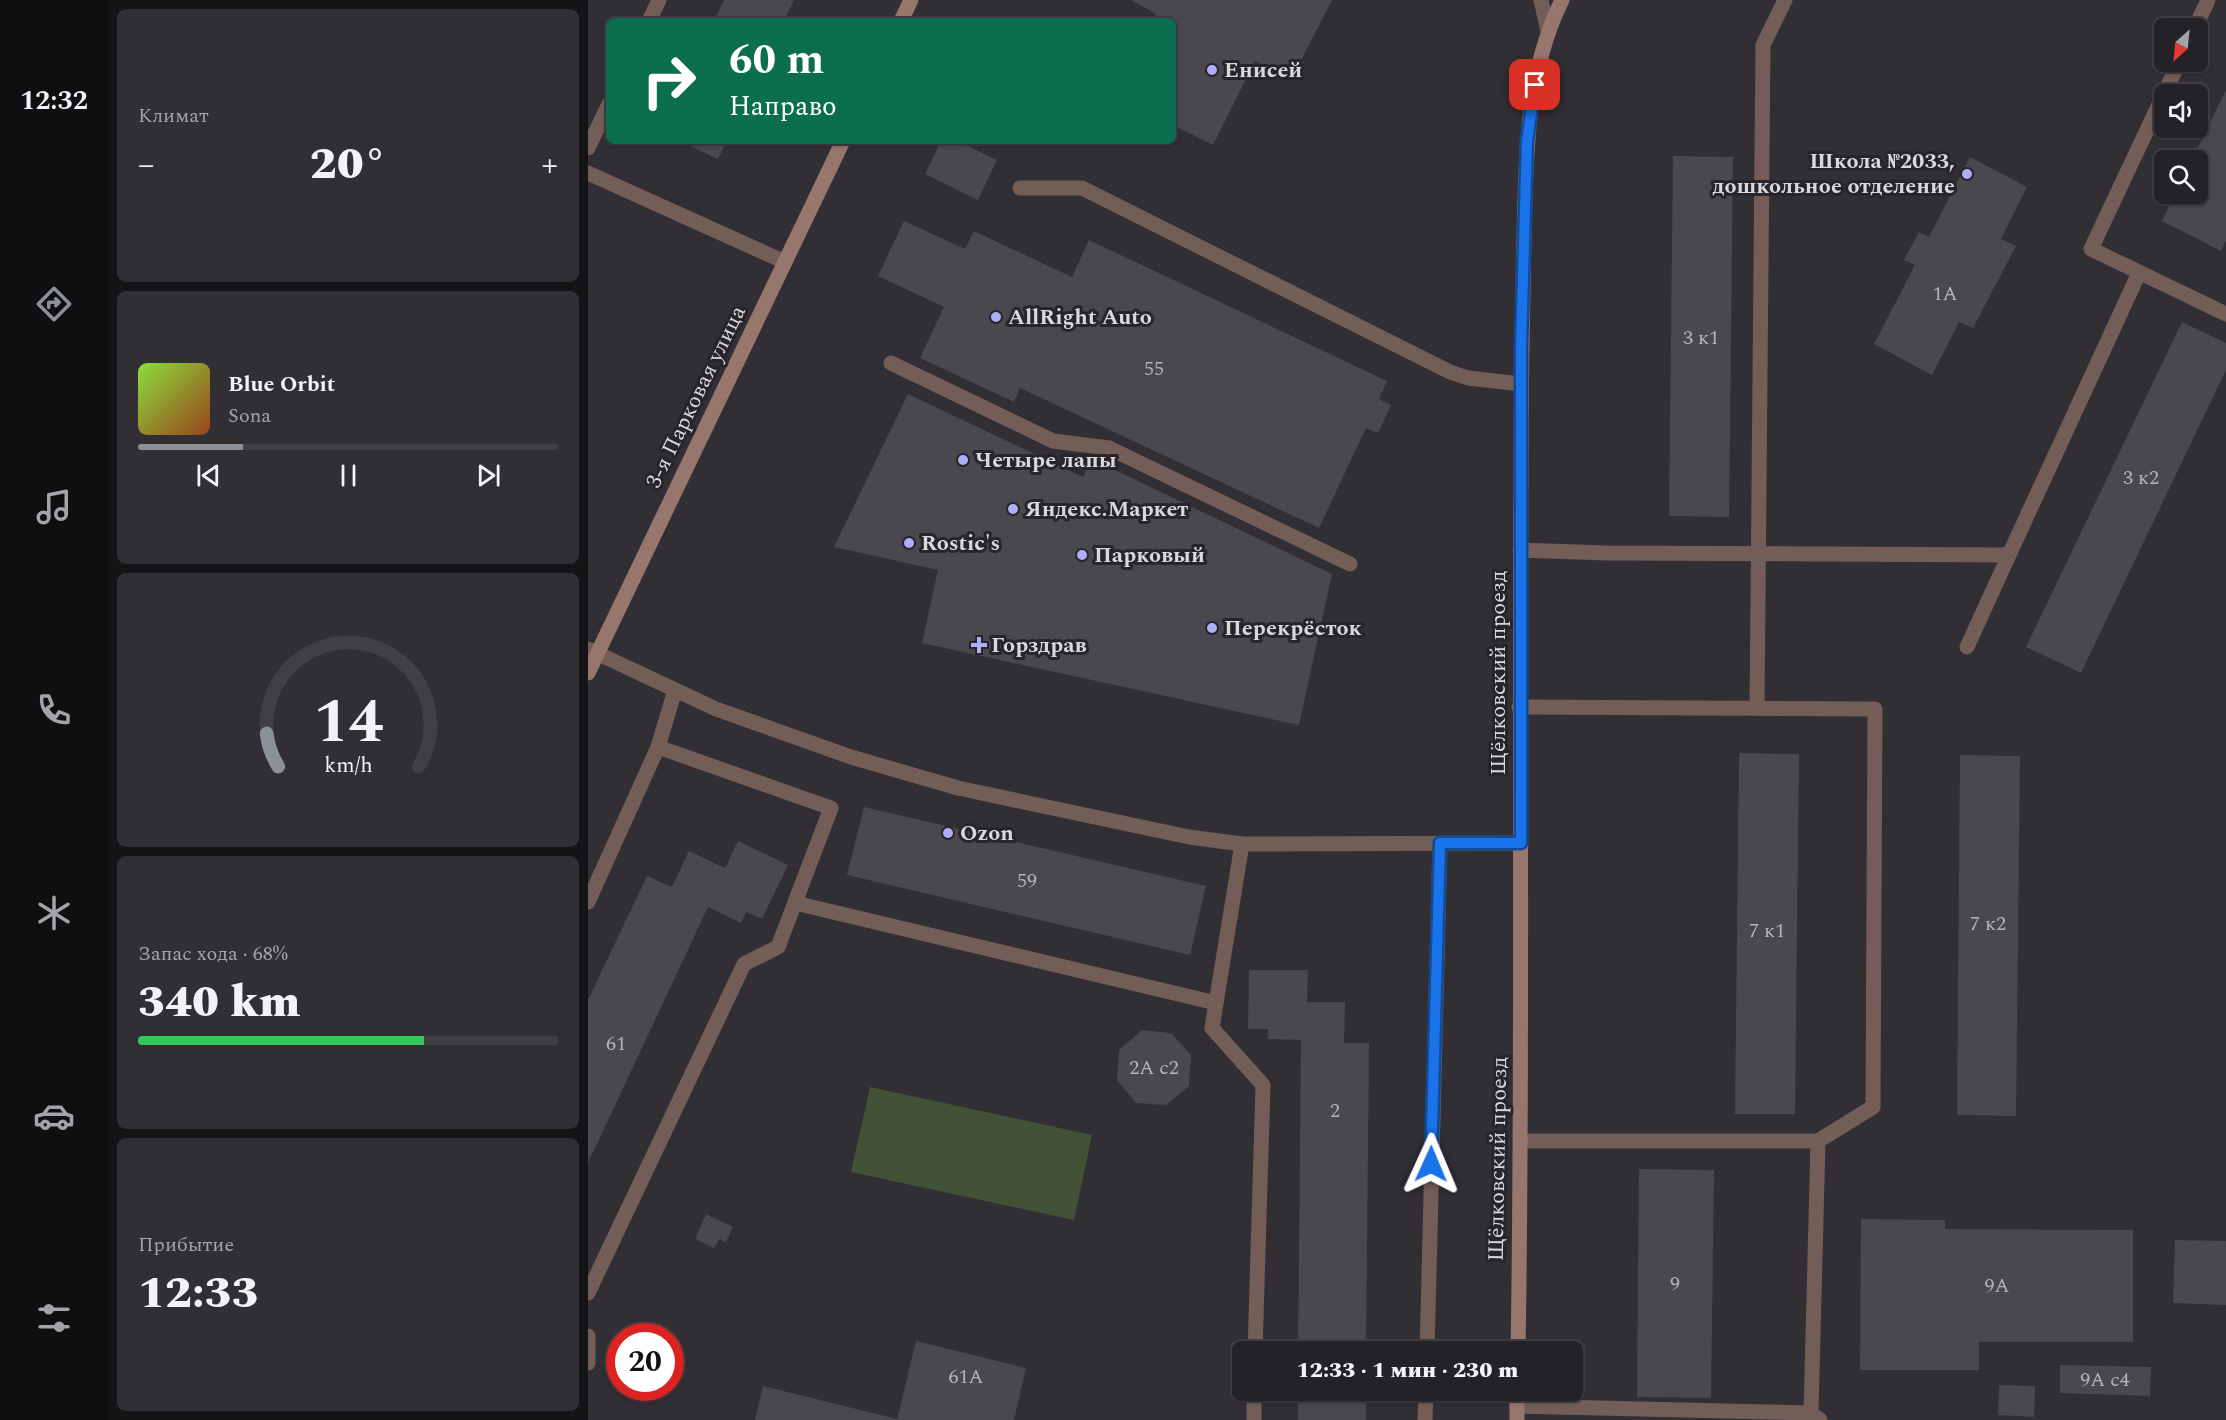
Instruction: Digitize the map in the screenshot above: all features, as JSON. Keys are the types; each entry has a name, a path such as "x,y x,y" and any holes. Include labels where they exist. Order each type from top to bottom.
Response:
{"street":[{"path":"650,18 659,0"},
{"path":"902,18 911,0"},
{"path":"1541,0 1548,31"},
{"name":"Щёлковский проезд","path":"1518,1341 1522,1141 1521,384 1527,141 1535,85 1548,31 1562,0"},
{"path":"1757,708 1763,45 1785,0"},
{"path":"2200,18 2208,0"},
{"path":"2174,72 2091,249 2226,314"},
{"path":"588,148 606,110"},
{"name":"3-я Парковая улица","path":"588,673 593,652 842,144"},
{"path":"588,173 785,262"},
{"path":"1020,188 1082,188 1450,372 1468,378 1521,384"},
{"path":"1967,647 2139,273"},
{"path":"891,363 1053,441 1109,448 1350,564"},
{"path":"1520,550 1607,553 2009,555"},
{"path":"593,652 716,709 841,754 958,788 1189,837 1242,844 1521,843"},
{"path":"588,902 658,747 675,690"},
{"path":"1520,707 1875,709 1873,1107 1818,1141 1522,1141"},
{"path":"588,1293 744,964 778,947 831,808 658,747"},
{"path":"1427,1341 1440,843"},
{"path":"1242,844 1212,1028 1263,1085 1255,1341"},
{"path":"795,903 1216,1003"},
{"path":"1517,1413 1816,1416 1818,1141"},
{"path":"588,1336 588,1363"},
{"path":"1254,1401 1254,1420"},
{"path":"1425,1420 1426,1401"}],"green space":[{"path":"870,1087 1092,1135 1074,1220 851,1172"}],"building":[{"path":"724,0 794,0 785,18 715,18"},
{"name":"Енисей","path":"1131,0 1332,0 1291,80 1255,61 1213,145 1176,126 1176,18 1154,18 1156,14"},
{"path":"2226,90 2226,240 2221,251 2162,221 2170,204 2208,204 2208,150 2197,150 2203,138 2208,138 2208,127"},
{"path":"686,144 726,144 718,159"},
{"path":"940,144 963,144 997,160 978,200 925,174"},
{"path":"1673,156 1733,157 1729,517 1669,516"},
{"path":"1970,157 2027,187 2001,239 2016,246 1973,328 1959,322 1932,375 1874,344 1915,265 1904,260 1919,232 1929,237"},
{"path":"904,221 965,249 974,231 1072,277 1089,240 1387,381 1379,399 1391,405 1378,433 1366,428 1319,528 1020,388 1014,402 920,358 944,307 878,276"},
{"path":"2182,322 2226,343 2226,370 2081,673 2026,647"},
{"name":"Парковый","path":"908,394 1083,477 1092,459 1332,574 1299,725 922,643 938,570 834,547"},
{"path":"1739,753 1799,754 1795,1114 1735,1114"},
{"path":"1960,755 2020,756 2016,1116 1957,1115"},
{"path":"864,807 1206,886 1190,955 847,875"},
{"path":"738,841 788,865 762,919 746,912 741,923 708,907 588,1163 588,1000 647,876 672,887 689,851 725,868"},
{"path":"1249,970 1308,970 1307,1002 1345,1002 1344,1043 1369,1043 1366,1341 1298,1341 1301,1040 1268,1039 1268,1029 1248,1029"},
{"path":"1142,1030 1171,1033 1191,1055 1189,1086 1166,1105 1136,1103 1117,1080 1119,1050"},
{"path":"1639,1169 1714,1170 1711,1398 1637,1397"},
{"path":"706,1214 733,1227 726,1242 719,1239 714,1248 695,1239"},
{"path":"1861,1219 1945,1220 1945,1229 2133,1230 2133,1342 1979,1342 1979,1370 1860,1370"},
{"path":"2175,1240 2226,1241 2226,1305 2173,1303"},
{"path":"916,1341 1026,1368 1014,1420 897,1420"},
{"path":"2060,1365 2151,1367 2150,1396 2060,1393"},
{"path":"1999,1385 2035,1386 2034,1417 1998,1415"},
{"path":"763,1386 897,1419 897,1420 755,1420"},
{"path":"1298,1401 1366,1401 1366,1420 1298,1420"}],"place":[{"name":"Енисей","path":"1212,70"},
{"name":"Школа №2033, дошкольное отделение","path":"1967,174"},
{"name":"AllRight Auto","path":"996,317"},
{"name":"Четыре лапы","path":"963,460"},
{"name":"Яндекс.Маркет","path":"1013,509"},
{"name":"Rostic's","path":"909,543"},
{"name":"Парковый","path":"1082,555"},
{"name":"Перекрёсток","path":"1212,628"},
{"name":"Горздрав","path":"979,645"},
{"name":"Ozon","path":"948,833"}],"route":[{"path":"1431,1164 1440,843 1521,843 1521,346 1527,141 1535,85"}]}
